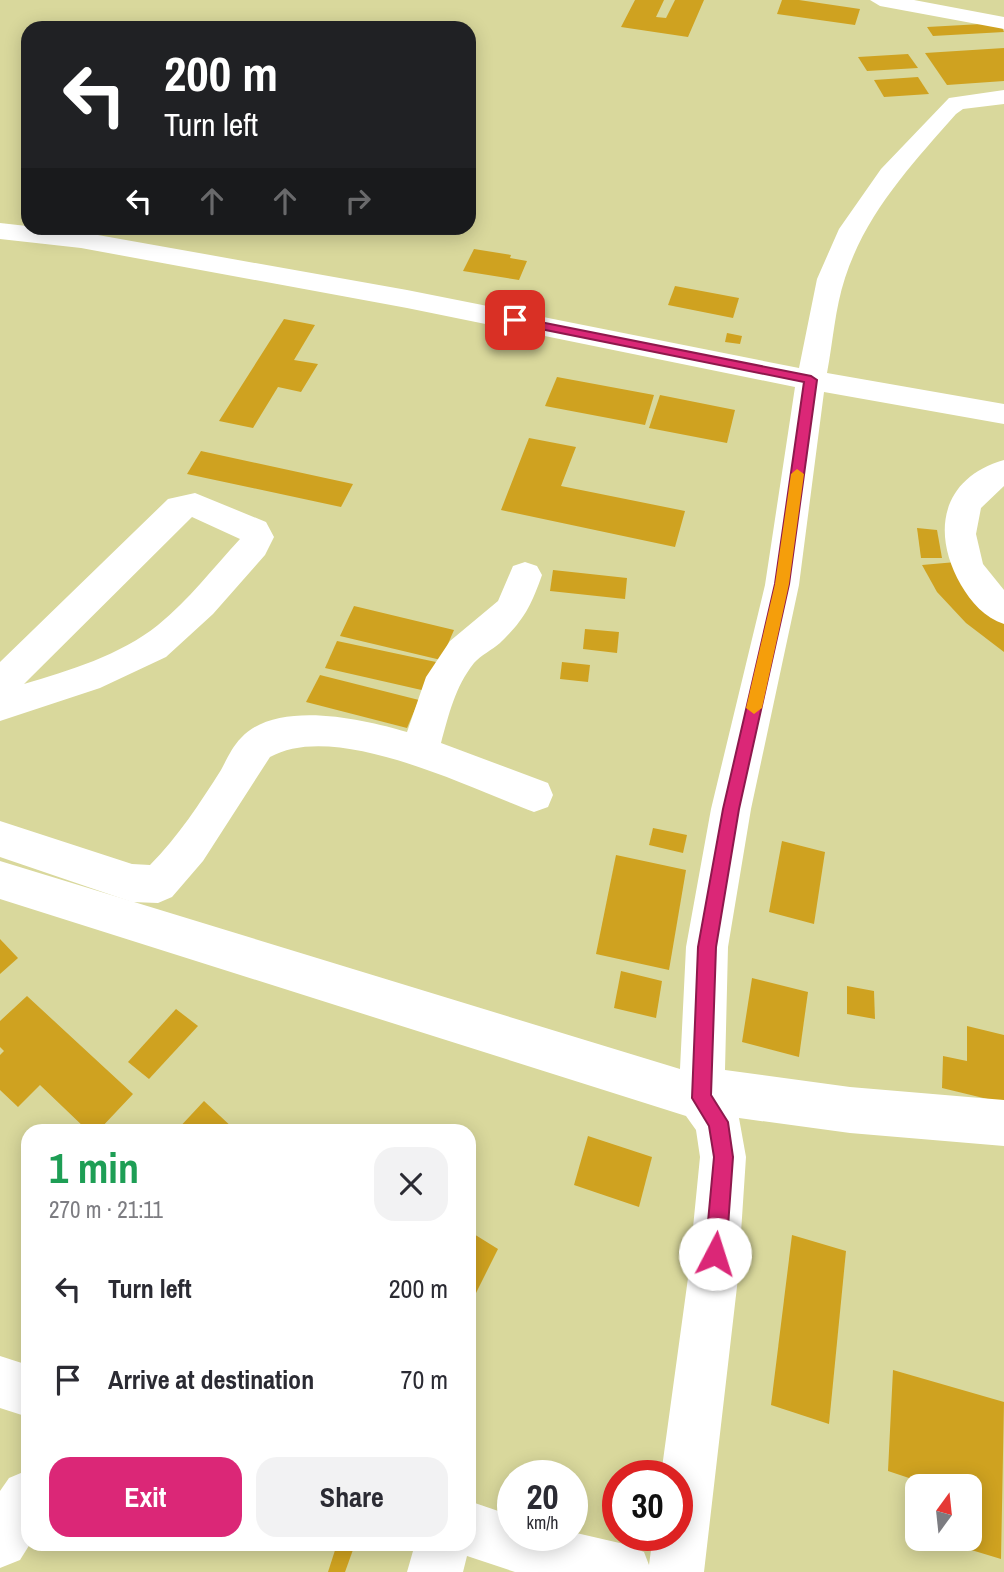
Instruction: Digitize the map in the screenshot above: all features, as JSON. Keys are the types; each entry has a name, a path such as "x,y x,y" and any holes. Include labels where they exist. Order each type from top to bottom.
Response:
{"street":[{"path":"880,0 1004,23"},
{"path":"676,1572 713,1278 723,1157 718,1122 702,1094 707,947 731,809 782,584 811,380 831,279 852,229 890,174 948,109 957,103 1004,97"},
{"path":"6,239 81,240 381,294 811,380 1004,414"},
{"path":"1004,471 986,479 967,499 958,525 962,554 977,583 1004,611"},
{"path":"0,685 179,508 195,505 254,531 258,537 253,547 178,626 153,648 58,688 0,706"},
{"path":"420,751 439,687 463,651 485,635 513,608 525,575"},
{"path":"0,839 132,883 158,884 183,861 257,746 275,732 322,730 420,751 481,771 534,795"},
{"path":"0,880 702,1094 1004,1123"},
{"path":"0,1382 21,1389"},
{"path":"0,1540 21,1508"},
{"path":"476,1531 541,1553 624,1572"},
{"path":"435,1572 440,1551"}],"building":[{"path":"635,0 664,0 656,17 666,18 675,0 704,0 688,37 621,27"},
{"path":"782,0 860,9 855,25 777,14"},
{"path":"1000,23 1004,32 933,36 927,27"},
{"path":"1004,48 1004,81 947,85 925,53"},
{"path":"908,54 918,68 867,71 858,57"},
{"path":"918,77 929,94 884,97 874,80"},
{"path":"474,249 511,255 510,258 527,261 519,280 463,271"},
{"path":"675,286 739,298 733,318 668,305"},
{"path":"284,319 315,325 294,360 318,364 301,392 278,387 253,428 219,421"},
{"path":"727,333 742,336 740,344 725,342"},
{"path":"557,377 654,395 645,425 545,406"},
{"path":"660,395 735,410 727,443 649,428"},
{"path":"529,438 576,447 561,486 685,511 675,547 501,510"},
{"path":"201,451 353,484 341,507 187,474"},
{"path":"917,528 937,530 942,558 921,558"},
{"path":"956,562 1004,616 1004,652 966,623 937,592 922,565"},
{"path":"553,570 627,578 625,599 550,591"},
{"path":"354,606 454,630 441,660 340,636"},
{"path":"585,629 619,632 617,653 583,649"},
{"path":"337,641 436,662 426,691 325,668"},
{"path":"562,662 590,665 588,682 560,679"},
{"path":"320,675 419,700 407,728 306,702"},
{"path":"653,828 687,835 683,853 649,845"},
{"path":"782,841 825,852 814,924 769,912"},
{"path":"616,855 686,870 669,970 596,954"},
{"path":"0,939 18,958 0,974"},
{"path":"621,971 662,981 656,1018 614,1008"},
{"path":"752,978 808,992 799,1057 742,1042"},
{"path":"847,986 874,991 875,1019 847,1014"},
{"path":"27,996 133,1094 105,1124 81,1124 40,1085 18,1107 0,1090 0,1055 4,1051 0,1047 0,1021"},
{"path":"176,1009 198,1026 149,1079 128,1062"},
{"path":"967,1026 1004,1035 1004,1103 942,1088 943,1056 967,1061"},
{"path":"204,1101 229,1124 183,1124"},
{"path":"588,1136 652,1157 639,1207 574,1185"},
{"path":"476,1235 498,1249 476,1293"},
{"path":"792,1235 846,1251 829,1424 771,1405"},
{"path":"893,1370 1004,1402 1001,1559 975,1551 982,1551 982,1474 905,1474 905,1477 888,1471"},
{"path":"335,1551 353,1551 345,1572 328,1572"}],"slow traffic":[{"path":"754,708 782,584 797,474"}],"route":[{"path":"515,320 811,380 782,584 731,809 707,947 701,1098 718,1122 723,1157 715,1254"}]}
